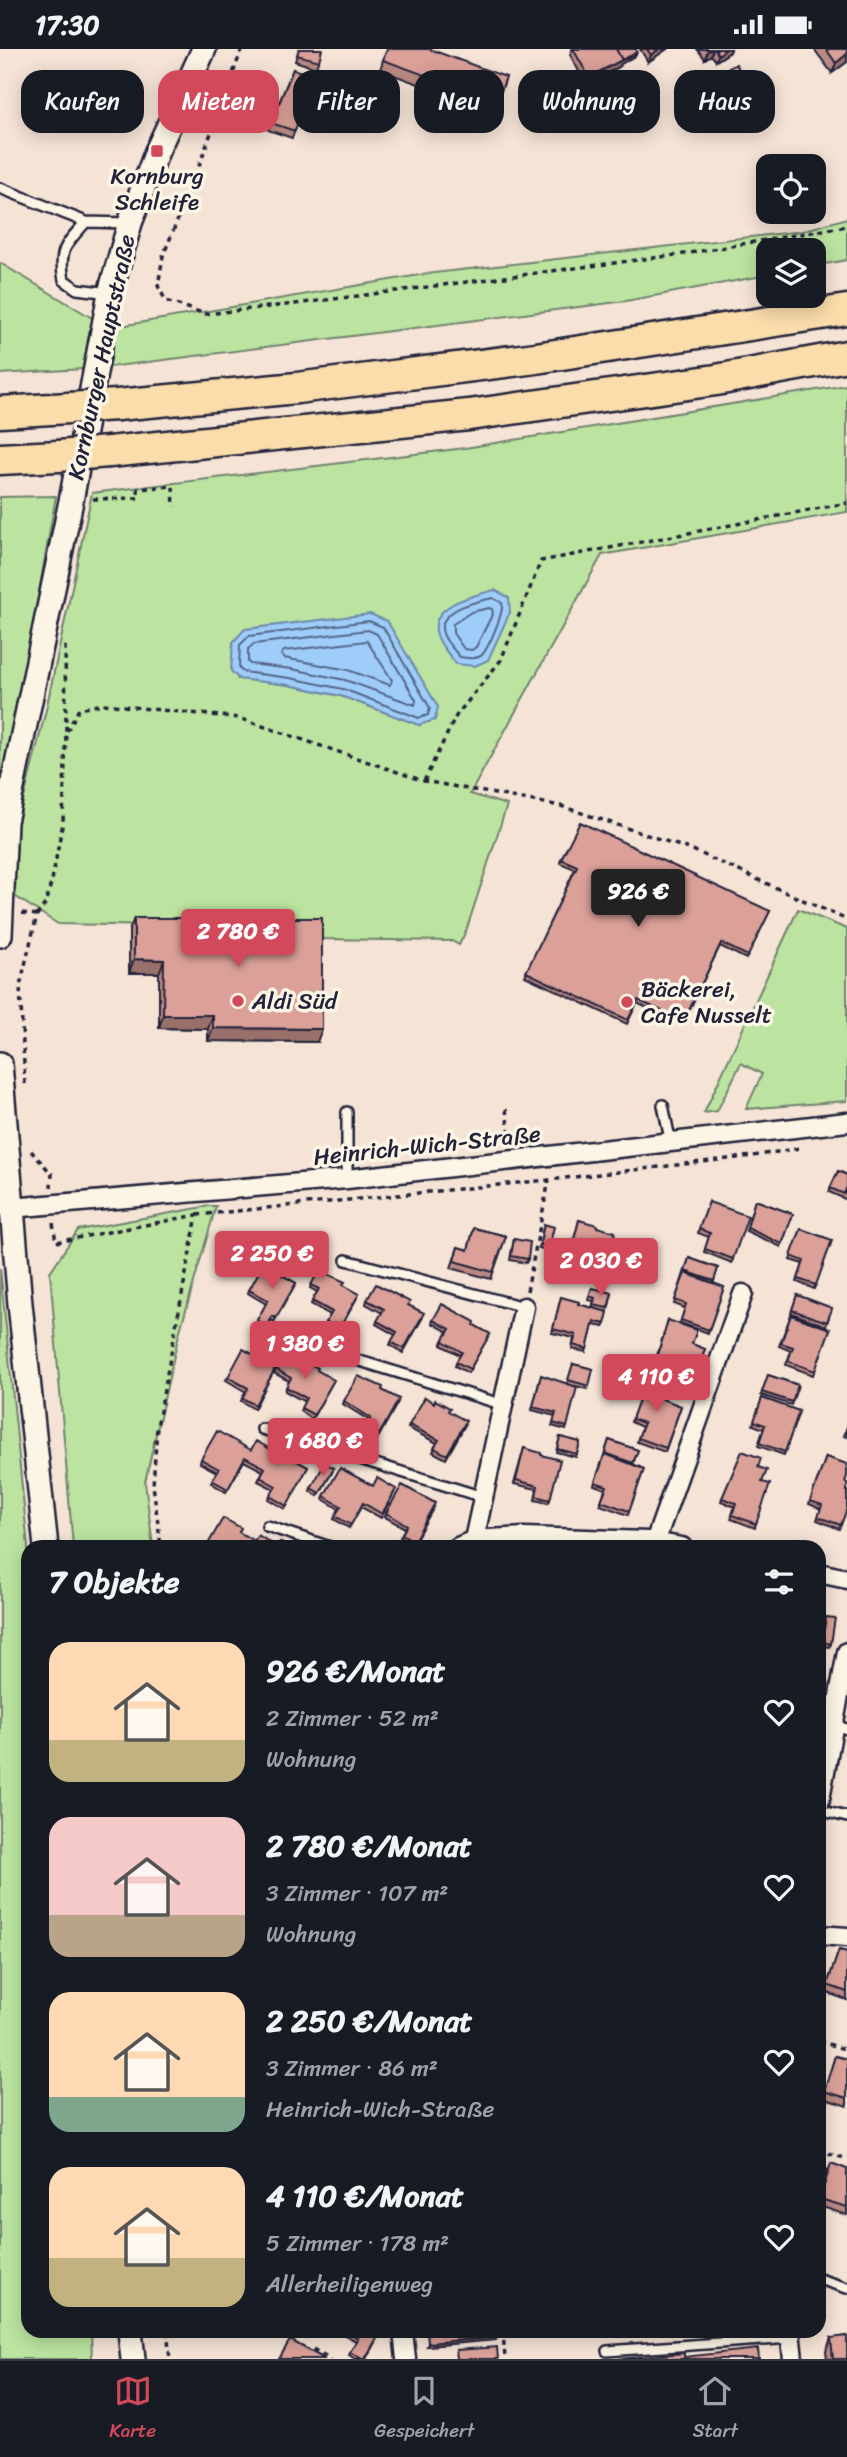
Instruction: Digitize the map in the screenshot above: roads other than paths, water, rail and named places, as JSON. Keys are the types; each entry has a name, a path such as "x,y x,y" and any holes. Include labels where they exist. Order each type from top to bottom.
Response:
{"highway":[{"path":"0,412 117,405 297,388 536,358 847,310"},
{"path":"0,460 109,452 469,415 716,380 847,356"}],"main road":[{"name":"Kornburger Hauptstraße","path":"0,935 2,822 36,677 110,293 130,223 179,100 204,49"},
{"path":"0,1064 11,1208 45,1540"},
{"path":"131,2338 133,2359"}],"street":[{"name":"Heinrich-Wich-Straße","path":"11,1208 347,1179 847,1122"},
{"path":"656,1540 743,1294"},
{"path":"467,1540 483,1497 524,1307"},
{"path":"495,1540 524,1537 603,1540"},
{"path":"826,1574 847,1579"},
{"path":"826,1775 840,1727 847,1652"},
{"path":"826,1936 847,1937"},
{"path":"404,2338 406,2359"},
{"path":"790,2338 793,2359"}],"lane":[{"path":"0,188 86,222 130,223"},
{"path":"86,222 69,240 60,260 64,280 77,289 110,293"},
{"path":"663,1105 671,1143"},
{"path":"347,1112 347,1179"},
{"path":"345,1260 524,1307"},
{"path":"288,1339 504,1405"},
{"path":"262,1429 483,1497"},
{"path":"267,1526 309,1540"},
{"path":"826,1812 847,1817"},
{"path":"826,2281 847,2288"},
{"path":"607,2351 756,2338"}],"water":[{"path":"495,590 509,598 510,612 488,660 475,666 456,664 436,631 441,613 457,602"},
{"path":"370,614 387,621 438,707 435,720 419,725 341,696 289,685 239,679 231,671 233,642 245,629"}],"place":[{"name":"Kornburg Schleife","path":"157,151"},
{"name":"Aldi Süd","path":"238,1001"},
{"name":"Bäckerei, Cafe Nusselt","path":"627,1002"}]}
